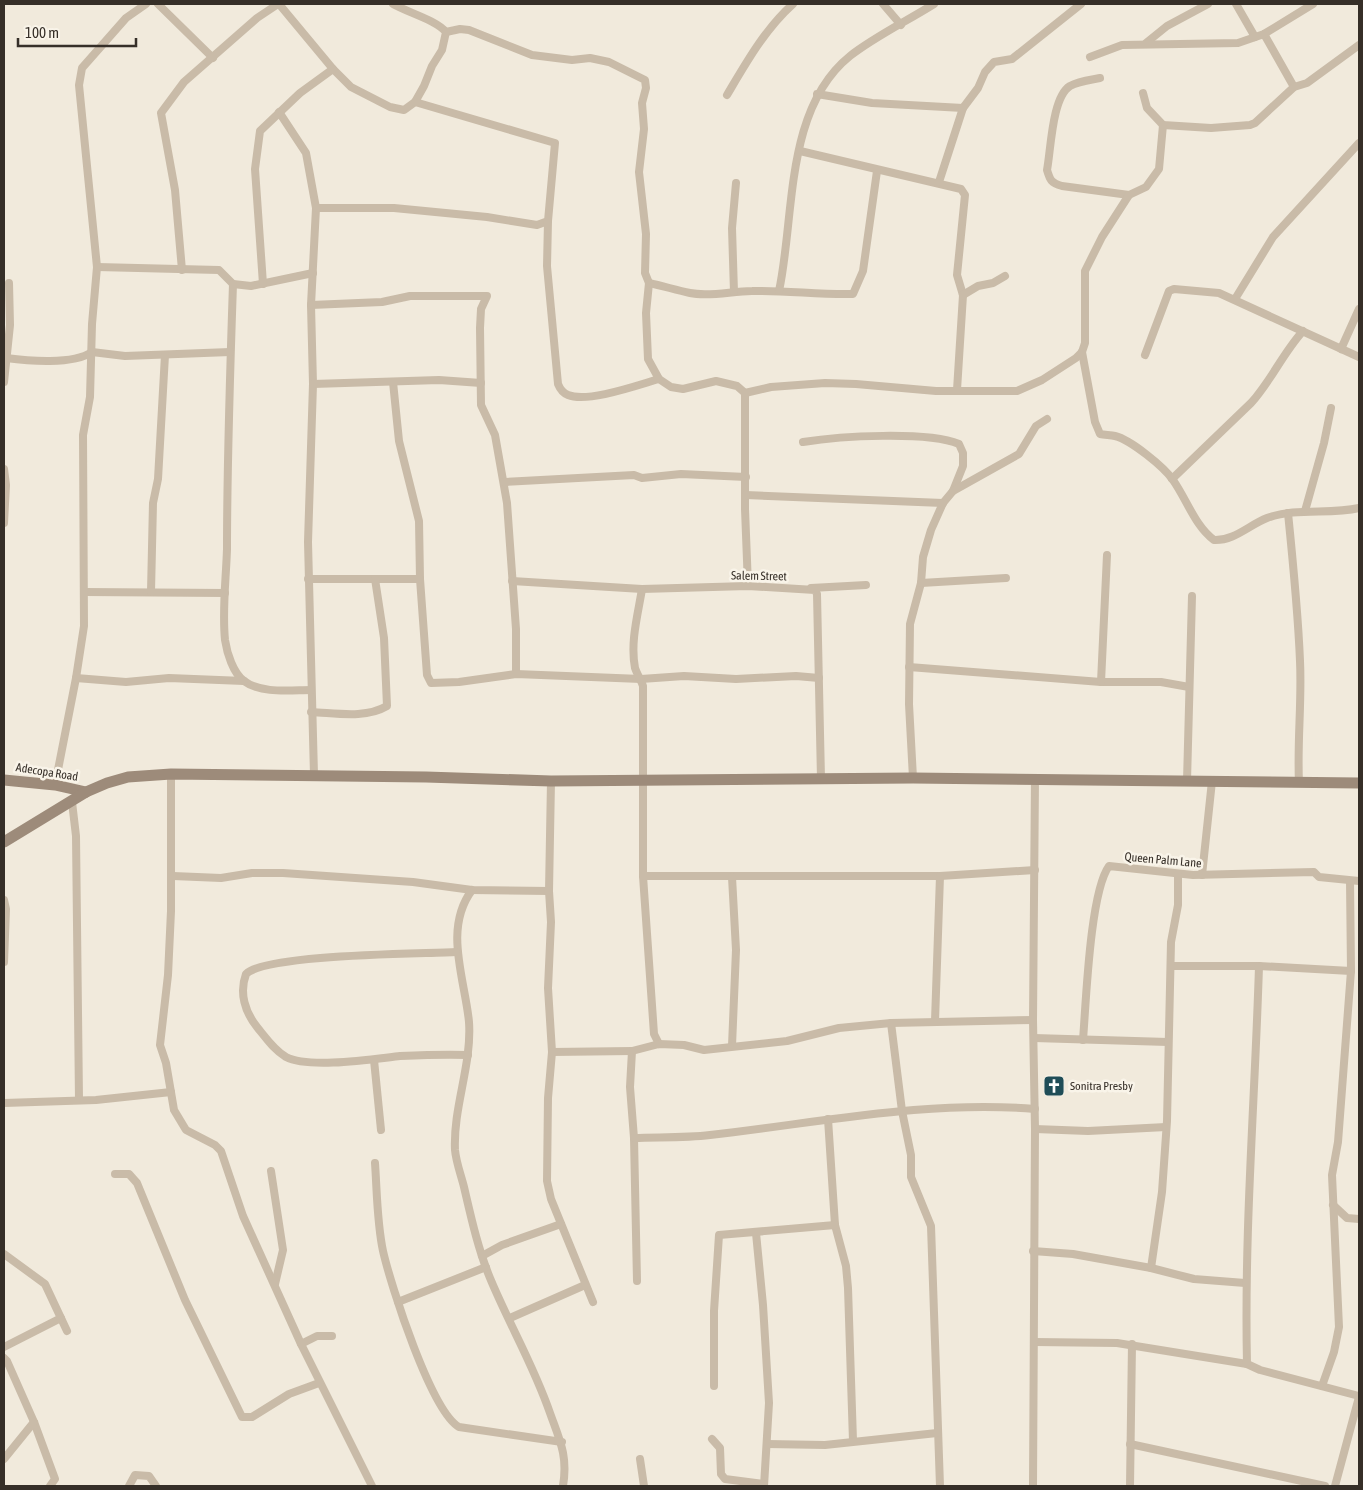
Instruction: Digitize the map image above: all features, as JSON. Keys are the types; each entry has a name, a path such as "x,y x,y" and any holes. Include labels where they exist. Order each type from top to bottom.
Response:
{"street":[{"path":"55,785 84,626 83,435 90,397 92,324 97,267 79,85 82,68 126,18 146,4"},
{"path":"158,4 213,58"},
{"path":"182,270 175,190 161,113 184,82 257,18 279,4 333,69 351,87 390,107 404,110 415,102 442,50 446,32"},
{"path":"393,4 418,17 435,22 446,32"},
{"path":"727,95 779,16 793,4"},
{"path":"883,4 901,25"},
{"path":"779,291 787,247 788,214 800,151 807,121 824,82 850,56 934,4"},
{"path":"939,182 963,108 978,88 985,72 994,62 1012,60 1081,4"},
{"path":"1146,43 1167,26 1208,4"},
{"path":"1236,4 1255,37"},
{"path":"1090,57 1122,45 1146,43 1238,43 1264,34 1313,4"},
{"path":"446,32 460,29 469,30 532,55 547,58 572,60 590,58 609,62 645,80 646,88 642,104 644,128 639,172 646,234 645,273 649,283 646,312 648,359 659,379 671,387 683,389 716,381 738,386 745,393 748,586"},
{"path":"1264,34 1294,87"},
{"path":"1143,93 1147,108 1164,125 1211,128 1250,125 1255,123 1294,87 1307,83 1359,44"},
{"path":"263,284 255,169 260,131 279,112 333,69"},
{"path":"1100,78 1083,81 1068,87 1058,100 1047,170 1049,179 1053,183 1062,186 1129,195"},
{"path":"818,94 872,103 963,108"},
{"path":"415,102 555,143 548,221 547,266 558,384 561,390 573,396 602,394 659,379"},
{"path":"279,112 306,153 316,208 311,305 313,384 308,579 312,627 311,690 314,775"},
{"path":"1164,125 1160,169 1146,187 1129,195 1102,237 1085,271 1085,343 1082,352 1094,422 1100,434 1116,436 1137,448 1172,478 1193,514 1208,536 1214,540 1229,538 1268,518 1288,513 1359,508"},
{"path":"1235,299 1273,237 1359,143"},
{"path":"800,151 877,171 939,182 962,189 965,195 957,275 963,296 957,390"},
{"path":"649,283 671,287 691,294 716,295 734,292 779,291 853,294 863,271 877,171"},
{"path":"734,292 732,228 736,183"},
{"path":"316,208 394,208 486,217 537,225 548,221"},
{"path":"97,267 219,270 233,284 251,286 313,273"},
{"path":"963,296 978,286 993,283 1005,276"},
{"path":"4,382 10,325 9,284"},
{"path":"233,284 225,642 233,665 244,680"},
{"path":"1145,354 1169,291 1219,293 1359,357"},
{"path":"311,305 382,302 410,296 487,296 481,309 481,405 495,435 504,482 511,549 516,674"},
{"path":"1341,349 1359,309"},
{"path":"1172,478 1251,403 1262,390 1294,340 1304,331"},
{"path":"6,358 46,361 86,356 92,352 125,356 165,356 230,352"},
{"path":"745,393 771,387 825,383 936,391 1017,391 1042,380 1082,352"},
{"path":"151,592 153,503 158,479 165,356"},
{"path":"313,384 439,380 481,383"},
{"path":"393,382 399,441 419,521 420,579 428,680 436,684 516,674 641,679 684,676 736,679 796,676 819,678"},
{"path":"1305,511 1324,443 1331,408"},
{"path":"953,491 1019,454 1036,426 1047,419"},
{"path":"803,442 860,436 924,438 960,444 963,453 963,466 953,491 944,503 931,530 923,557 921,584 910,624 909,667 913,778"},
{"path":"4,469 6,485 4,523"},
{"path":"504,482 634,475 642,478 681,474 746,477"},
{"path":"746,495 944,503"},
{"path":"1288,513 1300,662 1299,783"},
{"path":"1101,682 1107,555"},
{"path":"921,584 1006,578"},
{"path":"308,579 420,579"},
{"path":"312,712 376,713 387,706 384,638 375,579"},
{"name":"Salem Street","path":"512,581 642,589 748,586 809,588 866,585"},
{"path":"809,588 815,590 817,594 821,779"},
{"path":"642,589 637,614 635,642 636,669 641,679 644,705 642,781 643,876 654,1034 658,1044"},
{"path":"85,592 225,593"},
{"path":"1187,781 1192,596"},
{"path":"909,667 1101,682 1161,682 1189,687"},
{"path":"76,678 126,682 169,678 244,680 258,687 311,690"},
{"path":"4,842 86,792 106,782 128,777 172,774 314,775 551,782 1036,778 1359,783"},
{"path":"172,774 173,876 168,975 160,1045 174,1110 186,1130 215,1144 221,1151 243,1216 301,1344 372,1486"},
{"path":"1033,1486 1035,1109 1033,1020 1036,778"},
{"name":"Adecopa Road","path":"4,780 55,785 86,792"},
{"path":"1202,875 1212,781"},
{"path":"551,782 548,891 551,922 548,988 552,1052 548,1098 547,1181 551,1199 593,1302"},
{"path":"72,802 76,836 79,1100"},
{"name":"Queen Palm Lane","path":"1083,1040 1091,943 1097,903 1105,872 1109,866 1202,875 1314,872 1319,877 1359,881"},
{"path":"643,876 940,876 1035,870"},
{"path":"173,876 221,878 252,873 282,873 413,882 472,890 548,891"},
{"path":"1151,1268 1162,1192 1172,942 1178,905 1178,874"},
{"path":"935,1021 940,876"},
{"path":"732,877 736,950 732,1046"},
{"path":"1322,1386 1339,1327 1332,1175 1338,1142 1351,971 1350,881"},
{"path":"472,890 461,908 456,952 469,1021 468,1055 461,1094 455,1150 486,1267 539,1381 562,1442 566,1467 563,1486"},
{"path":"4,900 6,908 4,962"},
{"path":"456,952 293,961 256,967 246,974 244,980 246,1013 276,1049 288,1058 303,1062 374,1060 400,1056 468,1055"},
{"path":"1172,966 1259,966 1351,971"},
{"path":"1247,1364 1245,1283 1250,1228 1248,1180 1259,966"},
{"path":"552,1052 632,1051 658,1044 684,1045 704,1050 787,1041 839,1028 891,1023 1033,1020"},
{"path":"891,1023 902,1111 912,1155 911,1177 931,1226 940,1486"},
{"path":"1034,1038 1168,1042"},
{"path":"632,1051 630,1087 634,1138 637,1281"},
{"path":"374,1060 381,1130"},
{"path":"4,1103 79,1100 171,1092"},
{"path":"634,1138 708,1135 902,1111 970,1107 1035,1109"},
{"path":"828,1119 835,1225 846,1266 848,1288 853,1441"},
{"path":"1035,1129 1088,1131 1166,1127"},
{"path":"375,1163 382,1250 398,1302 422,1366 452,1423 459,1427 562,1442"},
{"path":"271,1171 283,1250 275,1284"},
{"path":"115,1174 129,1174 137,1183 185,1300 242,1417 252,1417 289,1394 320,1383"},
{"path":"1333,1205 1346,1218 1359,1219"},
{"path":"1334,1231 1346,1218"},
{"path":"482,1256 502,1245 561,1224"},
{"path":"714,1386 714,1311 719,1235 835,1225"},
{"path":"712,1439 720,1448 721,1474 725,1479 764,1485 769,1403 767,1354 756,1233"},
{"path":"1033,1251 1073,1254 1151,1268 1194,1279 1245,1283"},
{"path":"4,1254 45,1284 68,1331"},
{"path":"398,1302 486,1267"},
{"path":"510,1318 586,1285"},
{"path":"4,1347 61,1318"},
{"path":"301,1344 317,1336 332,1336"},
{"path":"1035,1342 1132,1344 1247,1364 1260,1370 1359,1396 1335,1486"},
{"path":"1130,1486 1132,1344"},
{"path":"4,1358 34,1422 54,1479 50,1486"},
{"path":"4,1459 34,1422"},
{"path":"767,1444 825,1445 937,1432"},
{"path":"1130,1444 1324,1486"},
{"path":"640,1459 644,1486"},
{"path":"129,1486 135,1475 143,1474 149,1476 156,1486"}],"place":[{"name":"Sonitra Presby","path":"1054,1086"}]}
